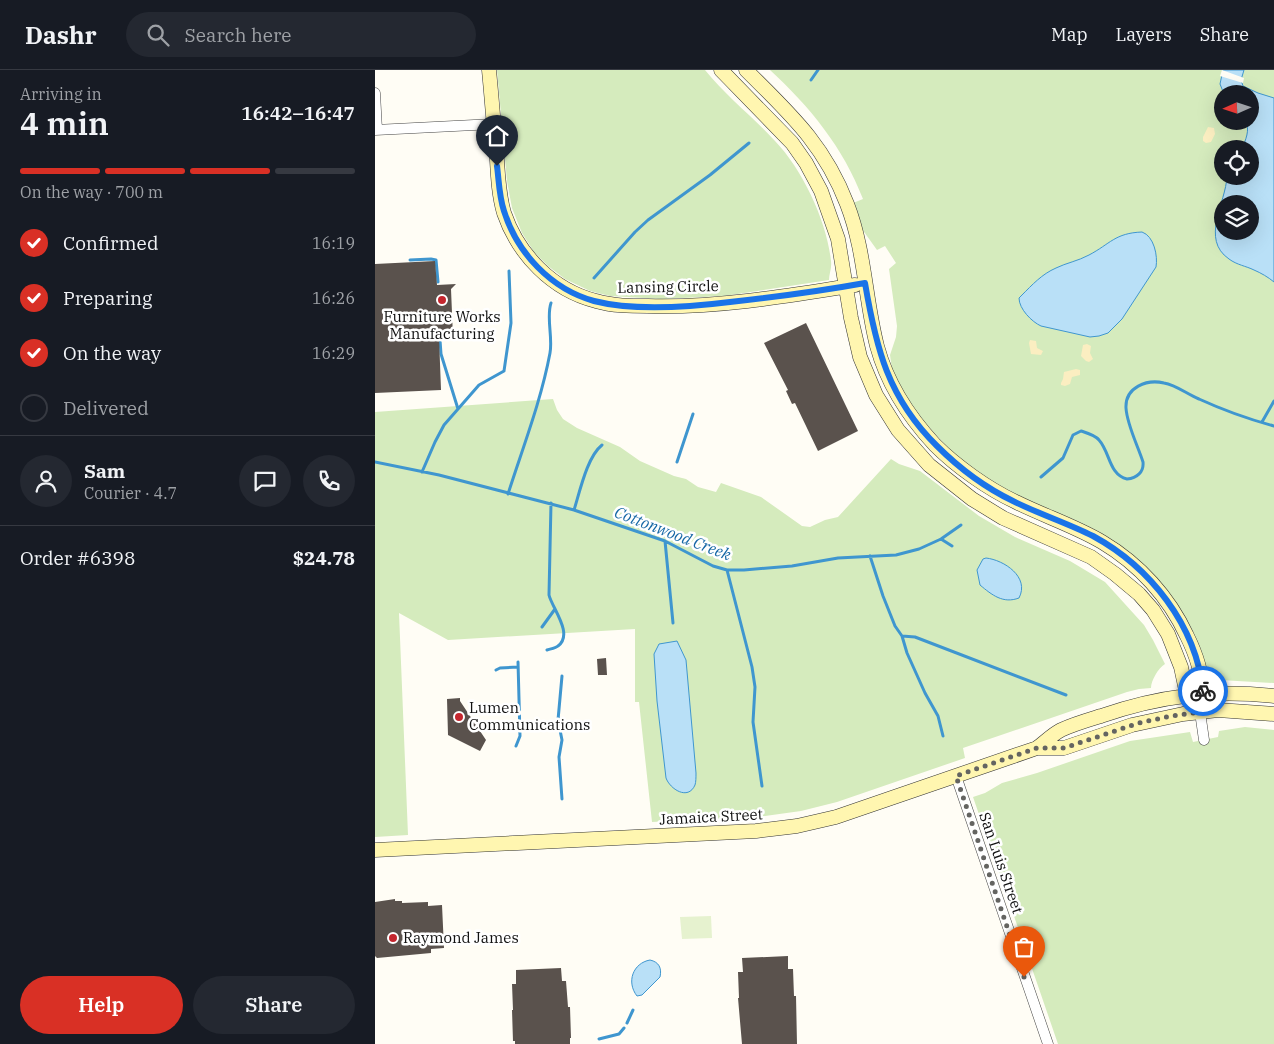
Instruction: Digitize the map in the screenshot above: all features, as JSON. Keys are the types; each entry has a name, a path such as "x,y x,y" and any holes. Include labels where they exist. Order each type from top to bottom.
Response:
{"main road":[{"name":"Lansing Circle","path":"489,70 501,198 512,231 521,247 536,266 556,282 578,294 610,304 677,306 739,301 865,283"},
{"path":"721,70 788,139 811,172 835,226 854,333 867,374 885,411 908,442 937,472 981,505 1013,522 1091,557 1113,572 1139,594 1158,617 1170,638 1181,667 1195,695 1200,712"},
{"path":"746,70 799,123 831,169 847,203 856,230 872,324 883,363 899,397 919,426 946,454 993,490 1015,502 1090,535 1113,548 1136,566 1159,590 1178,618 1196,658 1195,695"},
{"name":"Jamaica Street","path":"375,850 781,829 828,820 1037,748 1060,730 1139,704 1195,695 1235,693 1274,696"},
{"name":"Jamaica Street","path":"1037,748 1064,748 1139,723 1171,716 1231,710 1274,714"}],"street":[{"path":"375,93 376,130 494,124"},
{"path":"1200,712 1204,740"},
{"name":"San Luis Street","path":"956,776 1048,1044"}],"green space":[{"path":"497,70 705,70 775,141 795,166 804,181 825,230 831,264 829,280 724,296 661,299 610,296 590,291 565,279 534,252 522,233 512,208 507,181"},
{"path":"770,70 1274,70 1274,683 1220,680 1218,672 1213,669 1206,670 1165,589 982,475 954,454 924,422 903,393 892,369 890,355 896,337 897,326 889,269 896,263 885,246 877,250 862,229 853,203 863,199 855,180 835,145 799,98"},
{"path":"553,399 563,419 577,428 620,447 640,461 674,476 686,479 698,487 716,492 721,483 761,497 802,526 810,527 825,520 838,517 891,459 899,464 920,471 979,516 1015,537 1070,561 1105,582 1144,625 1165,664 1155,675 1151,688 1127,692 963,748 965,758 837,802 801,811 765,816 652,822 639,702 635,702 635,629 448,640 399,613 408,835 375,837 375,412"},
{"path":"1245,727 1274,730 1274,1044 1058,1044 973,797 985,793 1002,783 1130,741 1190,732 1193,742 1218,737 1219,731"},
{"path":"711,916 712,938 682,939 680,917"}],"sand":[{"path":"1208,127 1214,128 1215,134 1211,142 1206,143 1203,141"},
{"path":"1030,340 1036,341 1037,348 1043,351 1041,355 1031,354"},
{"path":"1083,345 1091,346 1090,353 1093,359 1089,362 1081,356"},
{"path":"1080,370 1080,375 1072,377 1070,384 1061,385 1064,372"}],"water":[{"path":"1223,70 1244,70 1241,80 1243,85 1220,85"},
{"path":"1259,93 1274,98 1274,282 1259,272 1229,259 1221,251 1216,241 1259,240 1259,195 1224,195 1226,185 1259,185 1259,140 1246,140 1247,131 1259,130"},
{"path":"1142,232 1150,238 1154,247 1156,267 1122,319 1108,333 1090,337 1041,326 1024,311 1019,298 1046,273 1081,259 1125,234"},
{"path":"983,559 993,559 1007,566 1018,577 1021,583 1019,598 1008,600 998,598 980,585 977,570"},
{"path":"677,641 686,660 696,773 696,781 692,790 684,793 671,786 666,778 657,701 654,654 659,644"},
{"path":"650,960 656,962 659,966 661,971 660,977 642,995 637,996 632,985 633,974 639,965"}],"pier":[{"path":"1222,70 1244,78 1243,83 1220,76"}],"building":[{"path":"435,261 437,285 456,284 451,289 453,337 439,337 441,390 375,393 375,264"},
{"path":"806,323 858,431 818,451 795,403 792,404 786,391 788,390 764,343"},
{"path":"606,658 607,675 598,675 597,659"},
{"name":"Lumen Communications","path":"460,698 460,701 486,740 480,751 448,735 447,699"},
{"path":"395,899 395,901 402,901 402,903 428,902 428,906 442,905 444,948 431,949 431,953 377,958 375,956 375,902"},
{"path":"788,956 788,969 793,969 794,996 796,996 797,1044 742,1044 738,972 743,972 742,958"},
{"path":"561,968 562,981 566,981 568,1007 570,1007 570,1044 515,1044 515,1041 513,1041 512,984 516,984 516,970"}],"waterway":[{"path":"811,80 818,70"},
{"path":"594,278 648,220 710,175 749,143"},
{"path":"410,260 436,260 438,282"},
{"path":"422,472 444,425 479,385 504,371 511,323 509,271"},
{"path":"508,494 537,406 546,371 551,347 549,314 551,303"},
{"path":"440,340 441,354 458,409"},
{"name":"Cottonwood Creek","path":"1041,477 1063,458 1073,435 1081,431 1093,435 1099,440 1113,468 1121,477 1127,479 1139,474 1143,462 1126,408 1129,395 1133,390 1138,386 1151,382 1168,384 1217,407 1274,426"},
{"path":"1262,422 1274,401"},
{"path":"677,462 693,414"},
{"path":"574,510 588,466 602,445"},
{"name":"Cottonwood Creek","path":"375,462 439,475 574,510 665,541 713,566 727,570 792,566 838,558 896,555 919,549 941,539 961,525"},
{"path":"547,650 558,646 564,635 561,621 549,595 551,503"},
{"path":"941,539 952,546"},
{"path":"665,541 673,623"},
{"path":"870,556 895,626 902,636 907,653 925,693 938,716 943,736"},
{"path":"727,570 752,667 755,687 753,722 762,786"},
{"path":"542,627 555,609"},
{"path":"902,636 915,637 1066,695"},
{"path":"516,746 520,736 518,662"},
{"path":"496,670 518,667"},
{"path":"562,676 558,720 562,740 559,757 562,799"},
{"path":"627,1023 633,1010"},
{"path":"599,1039 619,1034 624,1028"}],"way so far":[{"path":"1024,977 956,776 1037,748 1064,748 1139,723 1200,712 1203,691"}],"place":[{"name":"Furniture Works Manufacturing","path":"442,300"},
{"name":"Lumen Communications","path":"459,717"},
{"name":"Raymond James","path":"393,938"}],"route":[{"path":"497,166 504,212 516,239 527,256 540,270 565,288 589,299 622,305 696,305 739,301 865,283 877,347 891,383 906,409 928,437 957,463 993,490 1015,502 1090,535 1113,548 1136,566 1159,590 1178,618 1196,658 1203,691"}]}
